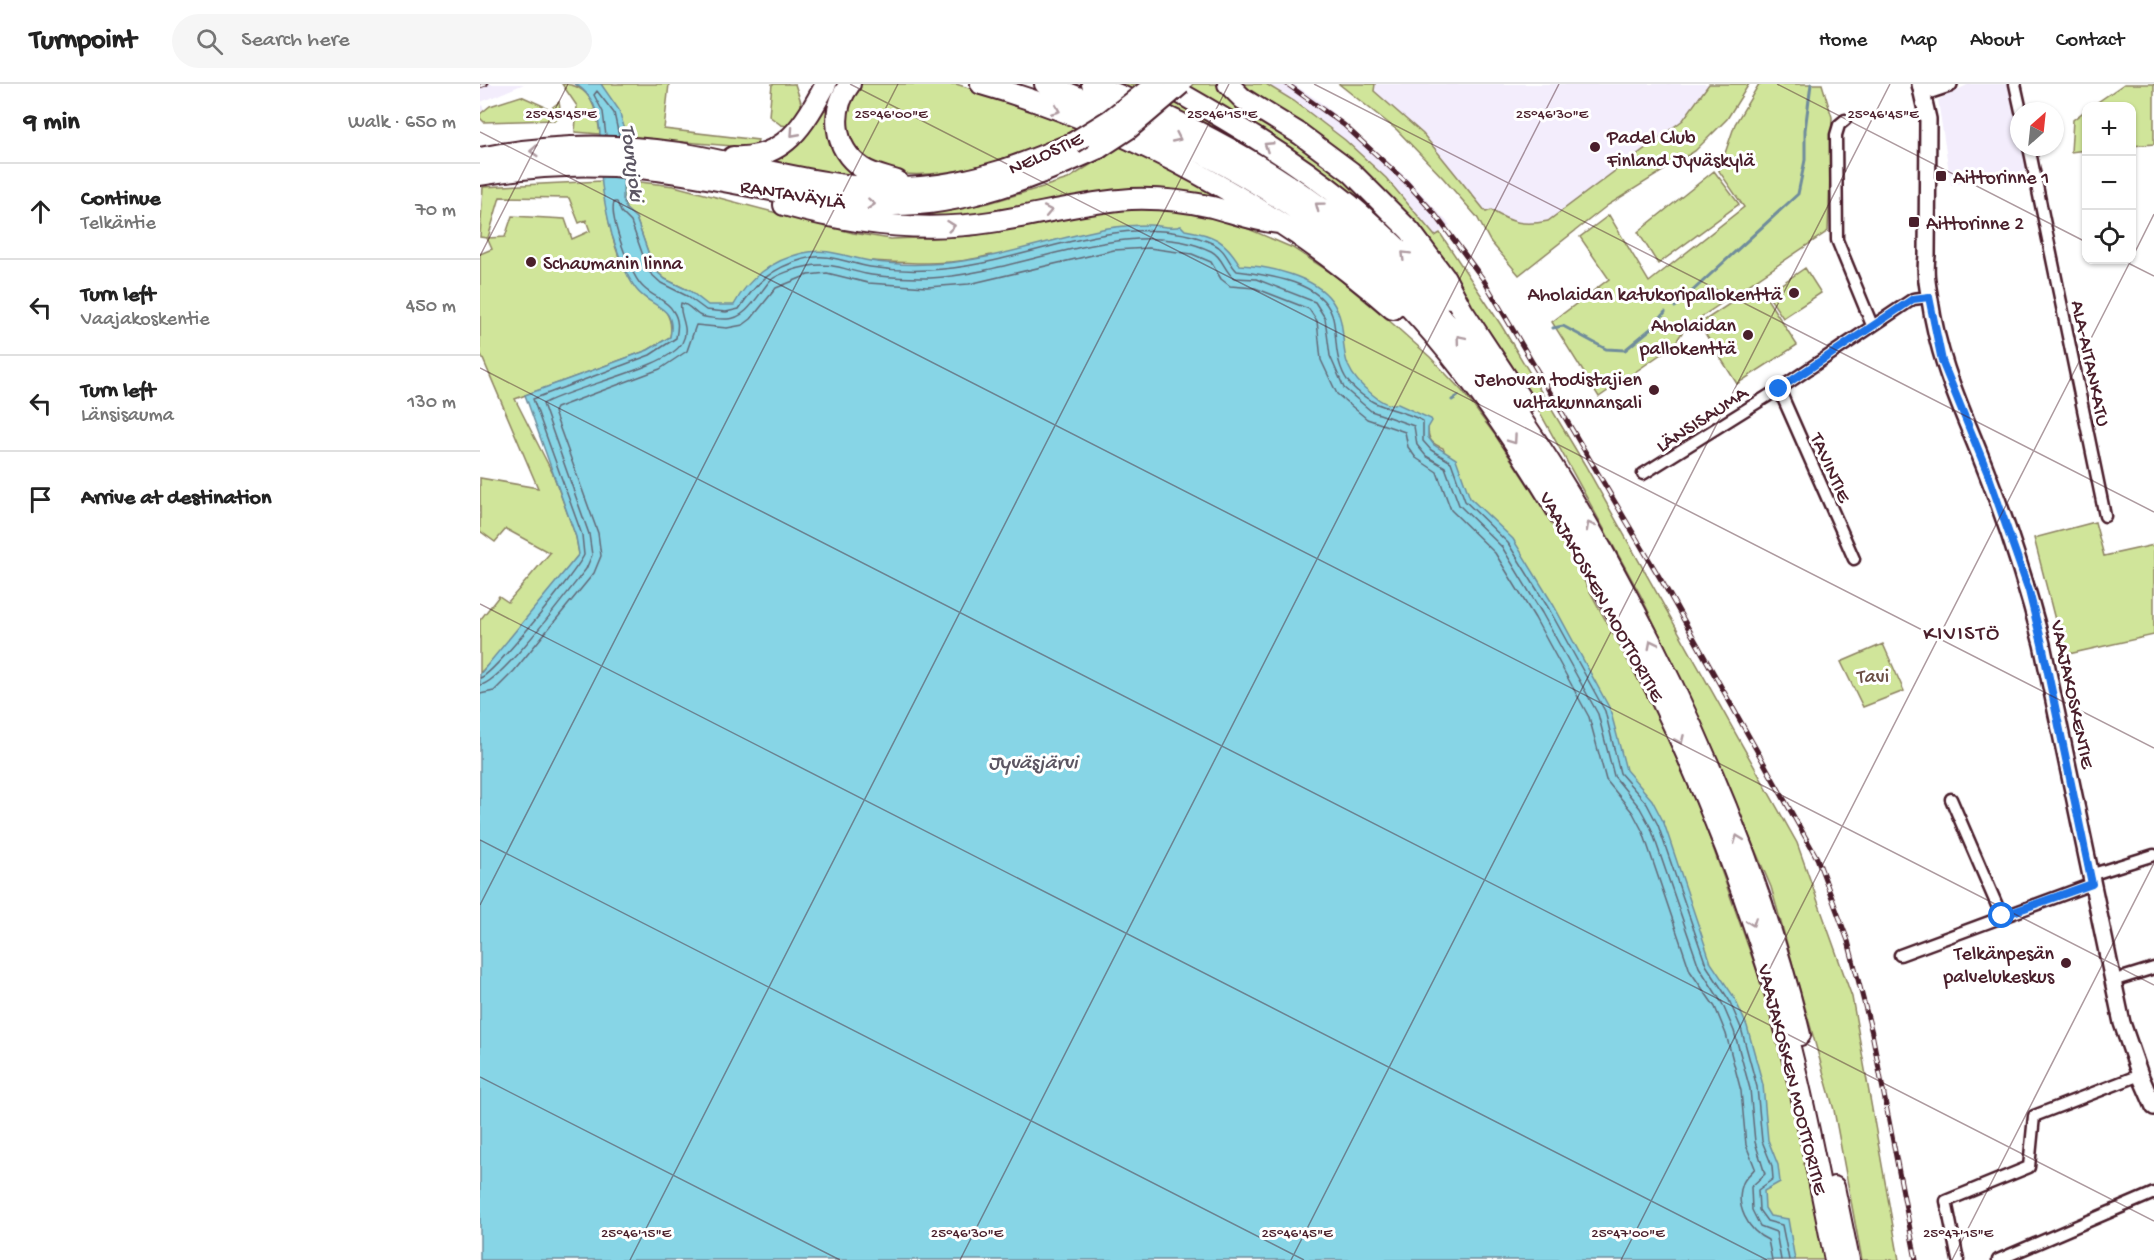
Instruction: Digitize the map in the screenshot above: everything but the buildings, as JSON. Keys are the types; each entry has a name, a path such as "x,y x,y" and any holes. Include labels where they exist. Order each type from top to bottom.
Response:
{"highway":[{"path":"679,153 748,158 770,153 790,139 807,118 826,84"},
{"path":"850,84 839,104 837,115 837,129 841,144 860,167 871,173 920,188"},
{"path":"981,84 1108,130 1236,196 1361,281 1449,354"},
{"name":"VAAJAKOSKEN MOOTTORITIE","path":"1045,84 1181,140 1274,195 1357,257 1416,315 1449,354 1525,459 1587,558 1636,649 1704,794 1761,947 1785,1029 1808,1123 1834,1260"},
{"name":"VAAJAKOSKEN MOOTTORITIE","path":"1092,84 1189,125 1240,153 1288,184 1351,231 1413,287 1475,357 1568,489 1596,536 1668,676 1697,740 1759,892 1821,1118 1849,1260"},
{"name":"NELOSTIE","path":"920,188 1001,171 1073,142 1110,120 1156,84"},
{"path":"1164,84 1310,174 1395,244 1462,310"},
{"name":"NELOSTIE","path":"1099,147 1128,129 1181,84"},
{"path":"1228,84 1243,99 1328,153 1376,196 1428,254 1445,278 1462,310 1513,385 1543,436 1568,489"},
{"name":"RANTAVÄYLÄ","path":"640,158 668,172 828,201 892,205 970,195 1014,184 1099,147"},
{"name":"RANTAVÄYLÄ","path":"480,158 587,156 640,158 679,153 827,183 878,188 920,188"},
{"name":"RANTAVÄYLÄ","path":"480,175 587,156"},
{"path":"668,172 800,209 864,223 901,227 942,228 991,222 1079,205 1133,199 1191,203 1253,220 1279,224"}],"main road":[{"path":"1921,88 1950,84"},
{"name":"VAAJAKOSKENTIE","path":"1921,88 1919,119 1926,148 1927,255 1933,276 1929,297 1942,361 1988,474 2029,591 2122,1023 2140,1075 2153,1103"}],"street":[{"path":"2015,84 2019,102"},
{"path":"1845,120 1839,125 1836,135 1837,240 1872,325"},
{"name":"ALA-AITANKATU","path":"2031,156 2105,516"},
{"name":"LÄNSISAUMA","path":"1643,474 1779,389 1913,299 1929,297"},
{"name":"TAVINTIE","path":"1779,389 1854,559"},
{"path":"1951,799 2002,916"},
{"path":"1900,955 2154,855"},
{"path":"2112,981 2154,968"},
{"path":"1958,1260 1946,1200 2030,1167 2034,1116 2140,1075"},
{"path":"1998,1260 2154,1193"}],"shaded area":[{"path":"480,84 524,84 481,102 484,110 480,112"},
{"path":"1266,84 1293,84 1319,101 1409,180 1450,225 1435,236 1386,178"},
{"path":"1349,84 1725,84 1690,133 1512,254 1403,131"},
{"path":"1969,84 2011,84 2015,102 2010,102 2010,156 2027,156 2030,170 1951,185 1938,100"}],"green space":[{"path":"562,84 580,88 586,93 597,116 600,134 575,132 577,106"},
{"path":"601,84 669,84 664,129 758,140 756,148 625,137 624,127"},
{"path":"772,84 795,84 801,106 798,114 788,126 781,125 769,116"},
{"path":"858,84 956,84 1043,111 1082,127 1039,147 987,164 933,174 886,171 857,157 848,137 845,112 847,103"},
{"path":"1116,84 1155,84 1309,179 1441,297 1470,332 1495,371"},
{"path":"1193,84 1224,84 1346,174 1439,276 1186,92"},
{"path":"1242,84 1266,84 1294,101 1345,140 1386,178 1435,236 1440,233 1501,325 1585,465 1797,843 1852,997 1899,1260 1862,1260 1834,1110 1771,887 1687,691 1641,596 1539,411 1436,252 1314,133"},
{"path":"1339,84 1375,84 1374,91 1423,134 1486,212 1491,210 1511,221 1532,223 1548,221 1683,120 1709,84 1749,84 1727,119 1695,151 1608,205 1519,275 1490,241 1477,217 1443,178 1397,130"},
{"path":"1759,84 1822,84 1832,117 1828,231 1685,328 1674,345 1599,397 1552,322 1609,279 1580,237 1609,215 1649,282 1744,207 1719,171 1735,124"},
{"path":"2124,84 2154,84 2154,144 2136,146 2136,102 2098,102"},
{"path":"521,96 550,109 559,102 561,114 556,120 484,122 480,118 480,114 490,106"},
{"path":"818,108 828,111 832,139 869,181 759,163"},
{"path":"2082,113 2082,151 2071,152 2073,120"},
{"path":"1123,144 1255,214 1210,202 963,221 880,216 932,213 989,203 1068,179"},
{"path":"1714,171 1739,204 1658,264 1638,232"},
{"path":"623,180 674,186 853,233 891,239 971,236 1101,211 1140,208 1187,211 1237,224 1293,248 1333,274 1430,357 1463,392 1495,435 1552,522 1655,711 1701,814 1764,991 1792,1099 1825,1260 1763,1260 1443,448 1431,441 1428,428 991,255 946,262 872,261 757,360 690,291 665,279 654,269 636,218 626,209 621,190"},
{"path":"602,181 610,228 621,262 632,279 663,308 671,326 670,337 648,350 515,399 553,474 576,537 579,554 498,655 480,673 480,620 499,596 508,602 550,553 506,529 495,542 480,531 480,478 538,488 480,352 480,254 492,249 487,238 480,237 483,187","holes":["500,197 569,198 579,223 586,220 590,231 572,239 565,219 512,216 505,237 488,238"]},
{"name":"Aholaidan katukoripallokenttä","path":"1805,268 1821,293 1783,318 1767,294"},
{"name":"Aholaidan pallokenttä","path":"1758,285 1797,345 1737,384 1699,324"},
{"path":"2095,522 2104,556 2154,545 2154,635 2064,655 2034,538"},
{"name":"Tavi","path":"1883,644 1904,691 1863,707 1841,662"}],"water":[{"name":"Jyväsjärvi","path":"575,84 601,84 619,110 624,127 623,200 626,209 636,218 654,269 665,279 690,291 708,305 734,305 746,286 772,265 792,256 812,251 892,264 952,262 997,255 1108,228 1144,225 1181,226 1185,230 1204,234 1224,244 1240,265 1290,274 1324,292 1332,301 1342,325 1344,348 1350,370 1359,382 1382,401 1391,405 1398,404 1431,419 1428,437 1434,445 1456,459 1470,498 1513,539 1554,606 1610,709 1626,770 1652,800 1664,823 1711,963 1734,997 1747,1026 1763,1085 1768,1140 1778,1165 1780,1182 1764,1191 1765,1208 1770,1216 1788,1219 1795,1260 480,1260 480,674 579,554 576,537 525,395 648,350 670,337 671,326 670,318 666,313 636,289 622,263 612,235 604,197 600,129 597,116 593,103"}],"waterway":[{"path":"1675,307 1798,194 1805,160 1805,130 1811,84"},
{"path":"1553,328 1563,326 1606,349 1625,350 1653,327 1665,312"},
{"path":"1452,400 1458,396"}],"railway":[{"path":"480,86 486,84"},
{"path":"1287,84 1344,125 1406,182 1434,213 1483,279 1667,590 1817,858 1848,941 1872,1033 1916,1260"}],"place":[{"name":"Padel Club Finland Jyväskylä","path":"1595,147"},
{"name":"Aittorinne 1","path":"1941,176"},
{"name":"Aittorinne 2","path":"1914,222"},
{"name":"Schaumanin linna","path":"531,262"},
{"name":"Aholaidan katukoripallokenttä","path":"1794,293"},
{"name":"Aholaidan pallokenttä","path":"1748,335"},
{"name":"Jehovan todistajien valtakunnansali","path":"1654,390"},
{"name":"Telkänpesän palvelukeskus","path":"2066,963"}],"district":[{"name":"KIVISTÖ","path":"1962,631"}],"route":[{"path":"1779,389 1913,299 1929,297 1942,361 1988,474 2029,591 2092,884 2002,916"}],"water label":[{"name":"Tourujoki","path":"634,163"}]}
